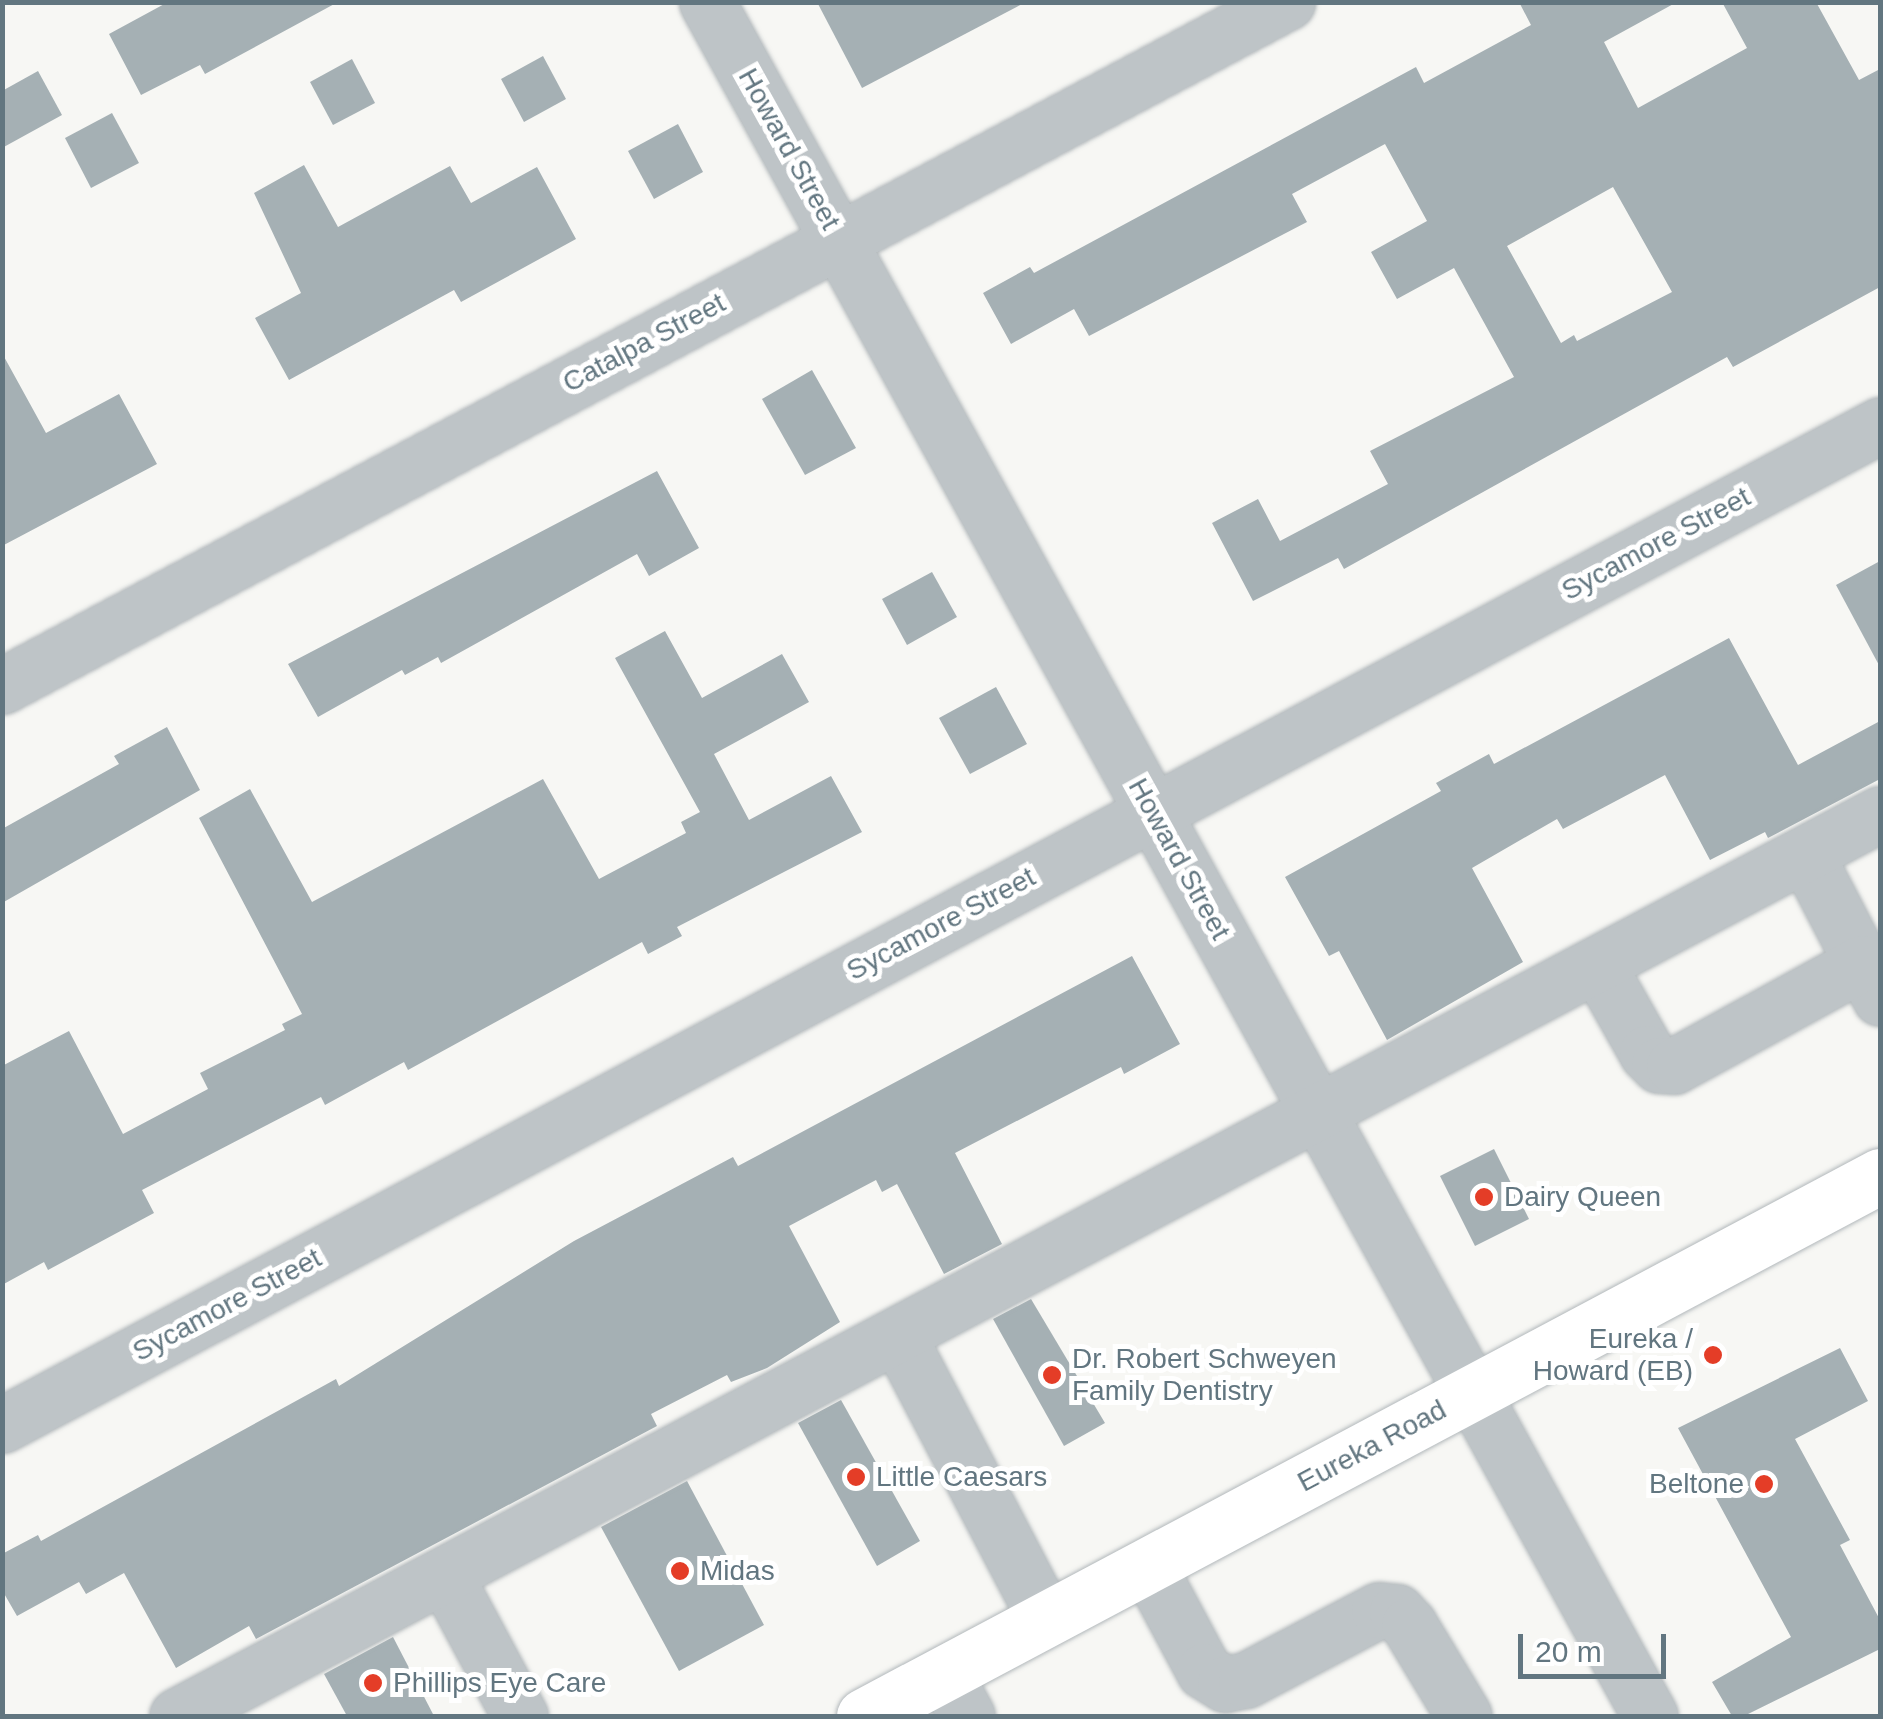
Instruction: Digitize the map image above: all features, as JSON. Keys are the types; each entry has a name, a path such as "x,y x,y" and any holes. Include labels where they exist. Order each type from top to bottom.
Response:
{"main road":[{"name":"Eureka Road","path":"864,1716 956,1695 1046,1620 1880,1176"}],"street":[{"name":"Howard Street","path":"707,2 1650,1716"},
{"name":"Catalpa Street","path":"2,686 1287,2"},
{"name":"Sycamore Street","path":"2,1425 1880,424"},
{"path":"177,1716 232,1704 445,1576 1318,1118 1880,814"},
{"path":"1598,966 1647,1054 1659,1065 1674,1066 1871,981 1806,855"},
{"path":"899,1338 1046,1620"},
{"path":"1148,1566 1204,1671 1225,1684 1246,1680 1379,1610 1397,1612 1464,1716"},
{"path":"445,1576 520,1716"}],"building":[{"path":"168,2 338,2 205,74 200,65 141,95 109,34"},
{"path":"817,2 1026,2 862,88"},
{"path":"1519,2 1677,2 1604,42 1638,108 1747,48 1722,2 1816,2 1859,80 1880,69 1880,287 1733,367 1727,357 1344,569 1338,558 1253,601 1212,523 1258,499 1280,541 1388,484 1370,451 1514,377 1454,268 1397,299 1371,252 1427,221 1385,144 1292,194 1307,222 1089,336 1074,309 1011,344 983,293 1030,267 1034,273 1416,67 1424,83 1531,25","holes":["1613,187 1672,292 1577,341 1574,335 1561,343 1507,246"]},
{"path":"543,56 566,99 524,122 501,79"},
{"path":"352,59 375,103 333,125 310,82"},
{"path":"38,71 62,115 2,148 2,91"},
{"path":"112,113 139,163 91,188 65,138"},
{"path":"678,124 703,172 654,199 628,151"},
{"path":"304,165 338,227 450,166 471,203 537,167 576,239 461,302 454,290 289,380 255,318 301,293 254,193"},
{"path":"2,353 46,433 119,394 157,464 2,546"},
{"path":"812,370 856,448 805,475 762,399"},
{"path":"657,471 699,548 649,576 637,554 441,663 438,657 405,675 402,670 318,717 288,664"},
{"path":"1880,561 1880,667 1836,585"},
{"path":"932,572 957,617 907,645 882,599"},
{"path":"665,631 702,698 782,654 809,702 714,754 749,820 831,776 862,832 677,927 682,936 648,954 642,942 408,1070 404,1062 325,1105 321,1097 142,1190 154,1213 48,1270 44,1262 2,1285 2,1066 69,1031 123,1134 208,1089 200,1073 285,1030 282,1024 302,1014 199,818 250,789 312,902 543,779 599,879 686,833 681,822 700,812 615,658"},
{"path":"1729,638 1798,765 1880,721 1880,779 1768,838 1765,832 1710,860 1665,775 1563,829 1557,819 1472,868 1523,962 1387,1040 1339,951 1329,956 1285,877 1441,791 1436,783 1489,754 1494,764"},
{"path":"996,687 1027,744 970,774 939,718"},
{"path":"167,727 200,790 2,903 2,829 119,764 114,756"},
{"path":"1132,956 1180,1044 1124,1074 1121,1067 955,1153 1002,1244 944,1274 897,1184 882,1192 876,1180 789,1226 840,1322 767,1368 731,1382 727,1375 651,1414 657,1426 256,1639 249,1626 176,1668 124,1573 86,1594 79,1582 17,1616 2,1590 2,1554 38,1535 41,1541 336,1379 339,1386 574,1241 733,1157 738,1166"},
{"name":"Dairy Queen","path":"1494,1149 1529,1219 1475,1246 1440,1176"},
{"name":"Dr. Robert Schweyen Family Dentistry","path":"1031,1299 1105,1423 1064,1446 993,1319"},
{"path":"1840,1348 1868,1401 1795,1439 1850,1540 1840,1545 1880,1620 1880,1649 1744,1716 1732,1716 1712,1682 1791,1637 1678,1428"},
{"name":"Little Caesars","path":"841,1400 920,1541 877,1566 798,1423"},
{"name":"Midas","path":"687,1481 764,1625 679,1671 601,1527"},
{"name":"Phillips Eye Care","path":"393,1637 434,1716 347,1716 324,1674"}],"place":[{"name":"Dairy Queen","path":"1484,1197"},
{"name":"Eureka / Howard (EB)","path":"1713,1355"},
{"name":"Dr. Robert Schweyen Family Dentistry","path":"1052,1375"},
{"name":"Little Caesars","path":"856,1477"},
{"name":"Beltone","path":"1764,1484"},
{"name":"Midas","path":"680,1571"},
{"name":"Phillips Eye Care","path":"373,1683"}]}
